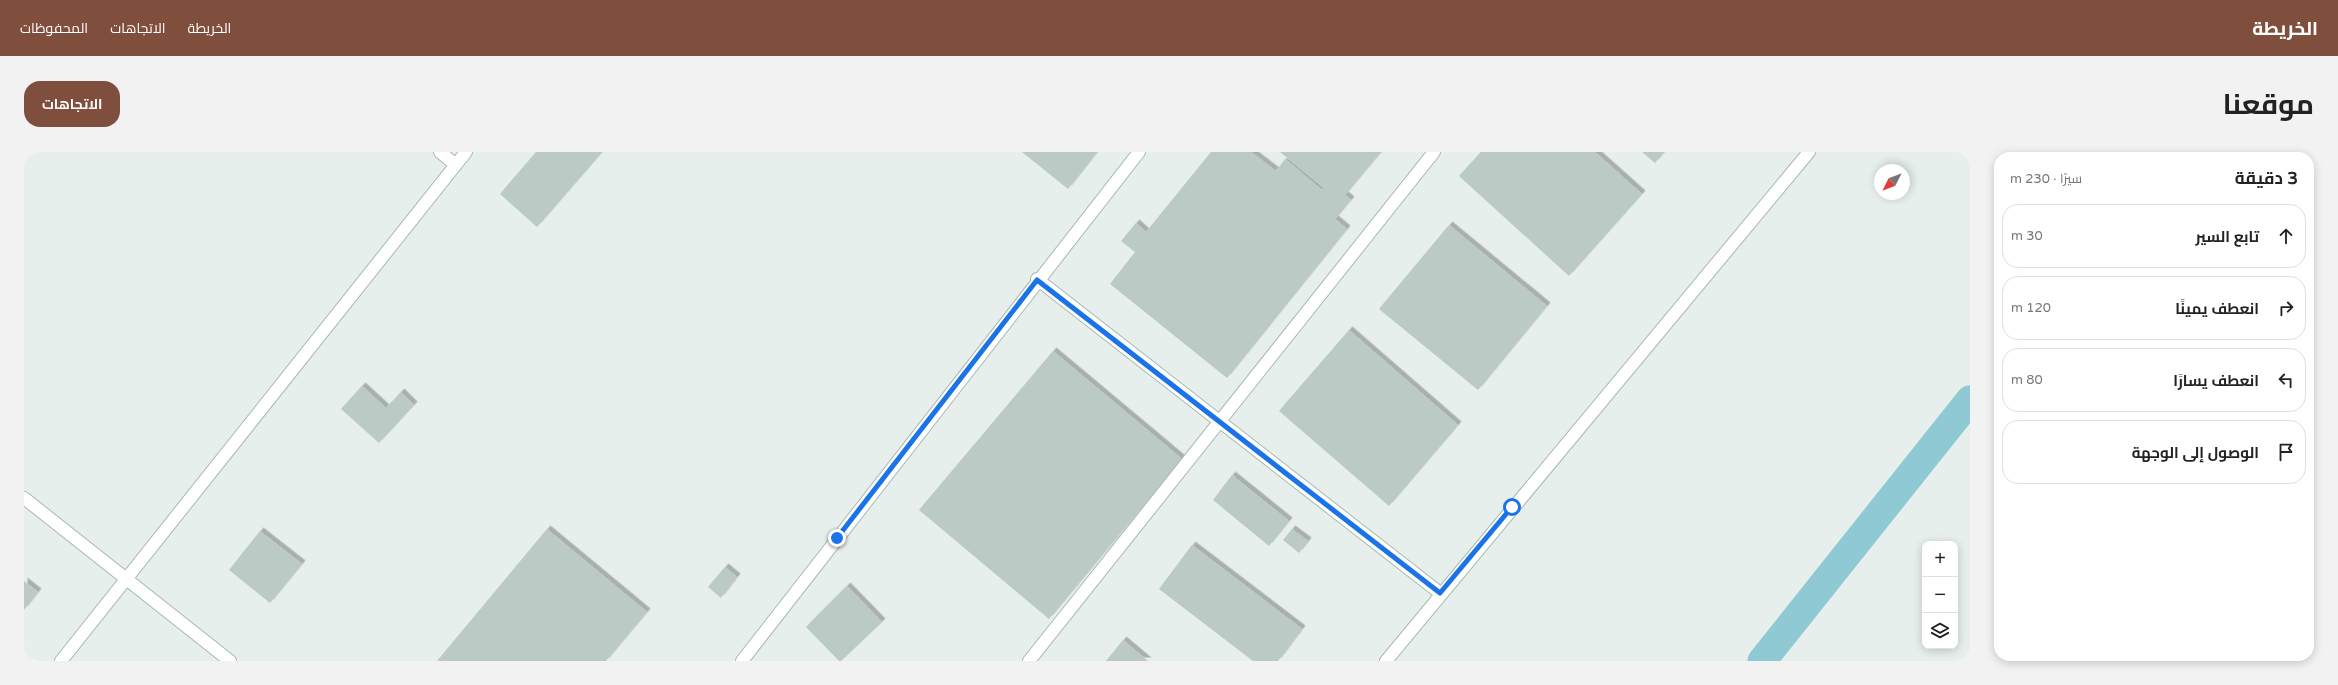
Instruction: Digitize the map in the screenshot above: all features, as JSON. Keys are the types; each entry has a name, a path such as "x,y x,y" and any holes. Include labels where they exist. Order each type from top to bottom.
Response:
{"street":[{"path":"440,152 456,165"},
{"path":"61,661 466,152"},
{"path":"742,661 1037,280 1139,152"},
{"path":"1029,661 1434,152"},
{"path":"1386,661 1440,593 1809,152"},
{"path":"1037,280 1220,420 1440,593"},
{"path":"24,498 230,661"}],"building":[{"path":"536,152 602,152 537,227 500,194"},
{"path":"1022,152 1097,152 1068,189"},
{"path":"1211,152 1251,152 1276,171 1285,159 1322,190 1324,188 1280,152 1381,152 1345,195 1351,200 1335,219 1347,229 1227,378 1110,284 1135,252 1121,241 1136,223 1146,232"},
{"path":"1481,152 1595,152 1642,194 1569,276 1459,176"},
{"path":"1642,152 1664,152 1655,163"},
{"path":"1449,225 1547,306 1478,390 1379,309"},
{"path":"1349,330 1458,425 1389,506 1279,411"},
{"path":"1053,351 1182,459 1049,619 919,510"},
{"path":"362,386 386,408 401,392 414,405 379,443 341,409"},
{"path":"1232,475 1289,521 1269,546 1213,500"},
{"path":"547,529 647,612 606,661 437,661"},
{"path":"1292,529 1308,541 1299,553 1283,540"},
{"path":"260,531 302,564 270,603 229,570"},
{"path":"1192,545 1302,629 1278,661 1253,661 1159,589"},
{"path":"725,567 737,577 721,598 708,587"},
{"path":"24,581 38,592 24,610"},
{"path":"847,586 882,622 841,661 839,661 806,627"},
{"path":"1123,640 1148,661 1106,661"}],"waterway":[{"path":"1762,661 1970,400"}],"route":[{"path":"837,538 1037,280 1220,420 1440,593 1512,507"}]}
